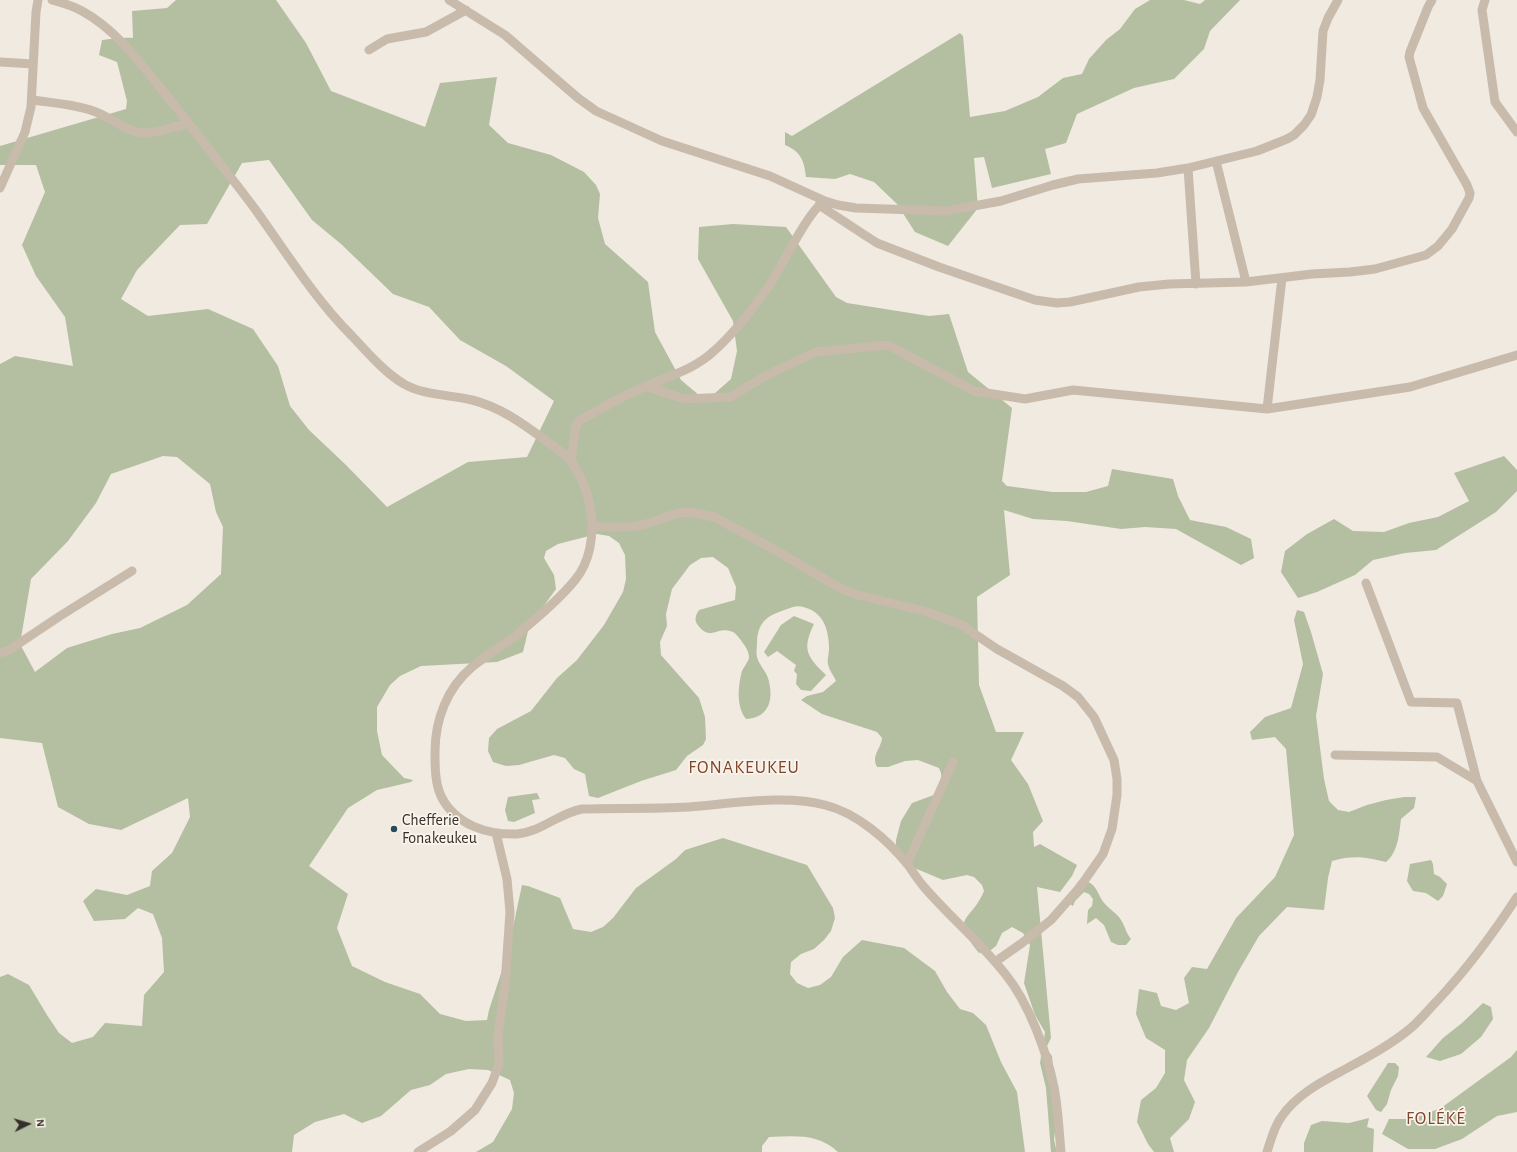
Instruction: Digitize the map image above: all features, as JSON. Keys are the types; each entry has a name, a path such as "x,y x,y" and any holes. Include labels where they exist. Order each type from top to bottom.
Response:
{"street":[{"path":"0,188 25,132 32,100 36,12 38,0"},
{"path":"52,0 85,12 110,31 122,43 189,124 253,207 304,279 349,334 385,369 405,385 416,390 473,401 503,412 520,421 560,450 571,460 586,491 591,512 592,527 588,556 577,578 556,601 514,636 470,668 458,680 453,688 439,718 435,748 436,771 440,793 448,808 465,823 475,828 496,833 521,834 530,832 571,812 582,809 688,807 759,801 806,802 828,806 860,821 881,838 907,864 922,886 995,962 1014,986 1029,1013 1040,1041 1054,1087 1061,1152"},
{"path":"449,0 516,44 578,98 596,111 662,141 770,176 822,203 863,234 877,242 939,267 1034,300 1058,303 1070,302 1139,287 1246,282 1375,269 1426,255 1438,246 1448,235 1465,208 1470,193 1423,108 1409,57 1432,0"},
{"path":"822,203 856,208 946,211 1001,201 1078,179 1157,173 1188,168 1257,150 1287,139 1294,135 1311,115 1317,97 1321,64 1321,40 1324,25 1338,0"},
{"path":"1485,0 1482,10 1495,102 1517,132"},
{"path":"369,50 387,39 426,32 466,10"},
{"path":"0,62 34,64"},
{"path":"32,100 62,104 96,112 130,130 143,133 162,132 180,125 189,124"},
{"path":"1216,161 1246,282"},
{"path":"1188,168 1196,284"},
{"path":"571,460 576,425 579,421 605,405 700,362 713,352 736,328 768,287 801,231 822,203"},
{"path":"1267,409 1282,278"},
{"path":"646,386 684,399 730,397 763,377 816,352 888,345 974,391 1025,399 1073,390 1267,409 1410,387 1517,355"},
{"path":"592,527 629,527 646,524 678,513 690,512 714,517 770,547 838,587 854,594 924,611 960,624 997,649 1063,686 1078,697 1094,717 1114,760 1117,779 1117,795 1112,829 1102,854 1080,887 1051,920 995,962"},
{"path":"0,653 10,650 60,616 132,571"},
{"path":"1366,583 1411,702 1457,703 1477,781 1517,862"},
{"path":"1335,756 1437,757 1477,781"},
{"path":"907,864 953,762"},
{"path":"418,1152 451,1132 475,1110 492,1083 499,1064 498,1035 505,984 510,912 507,879 496,833"},
{"path":"1267,1152 1276,1127 1282,1116 1295,1102 1329,1077 1370,1055 1413,1026 1451,986 1488,940 1517,897"}],"green space":[{"path":"176,0 276,0 306,43 331,91 425,127 440,83 497,77 489,125 508,143 551,155 584,172 596,185 600,194 598,218 605,244 648,282 655,332 681,380 706,401 731,379 737,351 733,321 698,259 699,227 733,224 786,227 836,297 847,303 929,316 949,314 968,372 1012,408 1002,481 1007,486 1052,492 1086,492 1108,486 1112,469 1173,479 1178,496 1190,520 1226,527 1251,539 1254,558 1241,565 1176,529 1145,527 1121,529 1067,521 1033,519 1004,510 1010,575 977,597 979,685 996,732 1024,732 1011,760 1028,784 1043,821 1033,832 1034,847 1040,844 1077,865 1072,876 1060,892 1037,887 1051,1038 1046,1048 1052,1056 1057,1116 1054,1140 1057,1152 1051,1152 1046,1088 1040,1063 1045,1032 1035,1015 1024,983 1030,945 1023,933 1012,927 1002,933 996,946 991,950 979,953 965,932 964,925 965,920 979,902 984,891 982,885 974,877 967,875 943,880 912,867 896,848 896,840 901,821 912,803 942,792 941,773 939,768 918,760 905,761 888,767 877,767 875,759 882,738 877,732 822,714 801,700 807,696 823,692 836,681 828,664 829,645 826,628 818,614 808,608 796,606 773,615 760,627 757,642 757,655 759,663 768,678 770,685 770,699 765,711 754,718 746,719 739,702 739,696 742,671 749,658 746,648 738,636 733,632 722,630 710,633 706,632 697,624 696,620 696,615 699,610 735,600 736,587 728,568 713,557 701,558 690,565 672,589 666,614 667,626 660,642 661,655 699,698 705,717 706,739 703,745 687,756 676,770 641,781 598,798 589,796 585,774 574,769 565,758 554,755 519,765 506,766 493,762 488,751 489,738 497,729 531,711 557,678 577,660 604,625 623,592 626,579 625,555 619,543 609,536 597,534 558,544 546,551 544,558 554,575 556,589 533,621 528,631 523,652 497,662 421,666 400,676 390,685 377,707 377,731 382,755 404,778 413,780 411,782 377,790 348,808 309,866 348,894 337,928 352,966 385,982 420,994 440,1014 466,1021 487,1020 507,955 522,885 560,898 573,929 591,932 603,927 613,918 636,888 676,859 685,850 723,838 807,865 833,908 835,918 831,931 824,940 814,949 801,954 791,962 790,974 797,983 808,988 820,985 831,977 843,957 862,940 904,948 935,971 947,992 960,1009 973,1013 986,1025 1001,1062 1017,1092 1025,1152 838,1152 830,1146 814,1139 788,1136 769,1137 762,1146 762,1152 476,1152 493,1142 512,1109 514,1093 510,1080 488,1070 469,1069 446,1074 430,1085 411,1090 381,1116 362,1123 344,1114 315,1122 294,1135 292,1152 0,1152 0,977 8,974 29,985 59,1033 72,1043 93,1037 105,1023 142,1026 144,995 164,972 162,938 153,914 138,908 125,919 94,921 83,901 96,889 127,895 150,886 152,871 172,853 190,817 188,798 121,830 89,824 58,807 42,743 0,738 0,364 15,356 73,366 65,317 36,276 22,245 45,192 36,165 0,165 0,146 126,109 127,101 117,62 99,55 102,40 133,38 132,11 167,8","holes":["269,160 312,220 341,244 393,294 429,307 460,340 506,366 554,401 527,457 468,462 387,507 309,430 290,406 278,366 253,329 208,309 148,316 121,299 137,270 180,225 207,224 242,163","163,456 177,457 210,484 216,512 223,527 221,574 187,605 140,628 112,634 67,648 35,672 20,644 31,579 68,541 96,503 111,474"]},
{"path":"1150,0 1184,0 1200,4 1205,0 1240,0 1210,31 1204,49 1174,79 1134,88 1077,114 1066,143 1045,149 1051,174 992,188 984,157 974,158 978,208 948,246 915,232 897,204 874,182 850,174 835,179 806,177 801,157 785,145 785,132 792,136 960,33 963,36 970,117 1005,111 1038,97 1063,78 1082,74 1089,59 1106,40 1120,29 1135,9"},
{"path":"1504,456 1517,470 1517,491 1496,512 1436,550 1405,553 1373,560 1355,575 1317,592 1298,598 1281,572 1285,551 1307,534 1334,519 1353,531 1384,532 1409,523 1438,517 1469,501 1454,473"},
{"path":"1297,610 1304,612 1323,674 1316,716 1324,779 1329,801 1338,810 1349,812 1386,800 1416,797 1414,808 1401,819 1399,837 1393,853 1386,862 1359,857 1332,861 1328,878 1324,910 1287,907 1259,936 1238,972 1209,1028 1187,1060 1184,1080 1195,1102 1189,1119 1170,1138 1174,1152 1154,1152 1148,1144 1137,1122 1141,1100 1156,1088 1165,1073 1165,1050 1146,1038 1136,1014 1139,989 1157,993 1161,1006 1176,1010 1189,1003 1184,978 1192,967 1207,969 1236,918 1275,877 1294,835 1286,749 1275,737 1252,740 1250,732 1265,717 1291,708 1303,664 1294,620"},
{"path":"794,616 814,624 808,640 808,652 814,663 826,675 811,691 801,690 796,684 797,674 794,671 796,665 777,651 768,657 764,652 781,625"},
{"path":"537,793 540,799 532,800 535,813 514,822 508,821 505,810 508,797"},
{"path":"1431,860 1434,874 1440,877 1447,884 1443,896 1438,901 1426,893 1413,891 1407,881 1410,864"},
{"path":"1080,880 1091,883 1094,886 1105,904 1122,922 1131,939 1126,945 1118,945 1111,942 1104,925 1096,918 1087,924 1088,910 1092,906 1093,899 1089,894 1084,892 1075,901 1073,906 1070,904 1076,884"},
{"path":"1483,1003 1491,1007 1493,1019 1481,1037 1461,1054 1440,1061 1426,1057 1443,1038 1462,1023"},
{"path":"1517,1050 1517,1112 1497,1116 1462,1139 1435,1149 1408,1149 1382,1134 1389,1119 1412,1119 1441,1108 1511,1057"},
{"path":"1388,1063 1395,1063 1399,1067 1398,1076 1391,1090 1387,1104 1381,1112 1376,1110 1367,1096"},
{"path":"1369,1118 1367,1127 1374,1129 1373,1152 1304,1152 1304,1143 1311,1125 1322,1121 1349,1123"}],"place":[{"name":"Chefferie Fonakeukeu","path":"394,829"}],"district":[{"name":"FONAKEUKEU","path":"744,768"},
{"name":"FOLÉKÉ","path":"1436,1119"}]}
